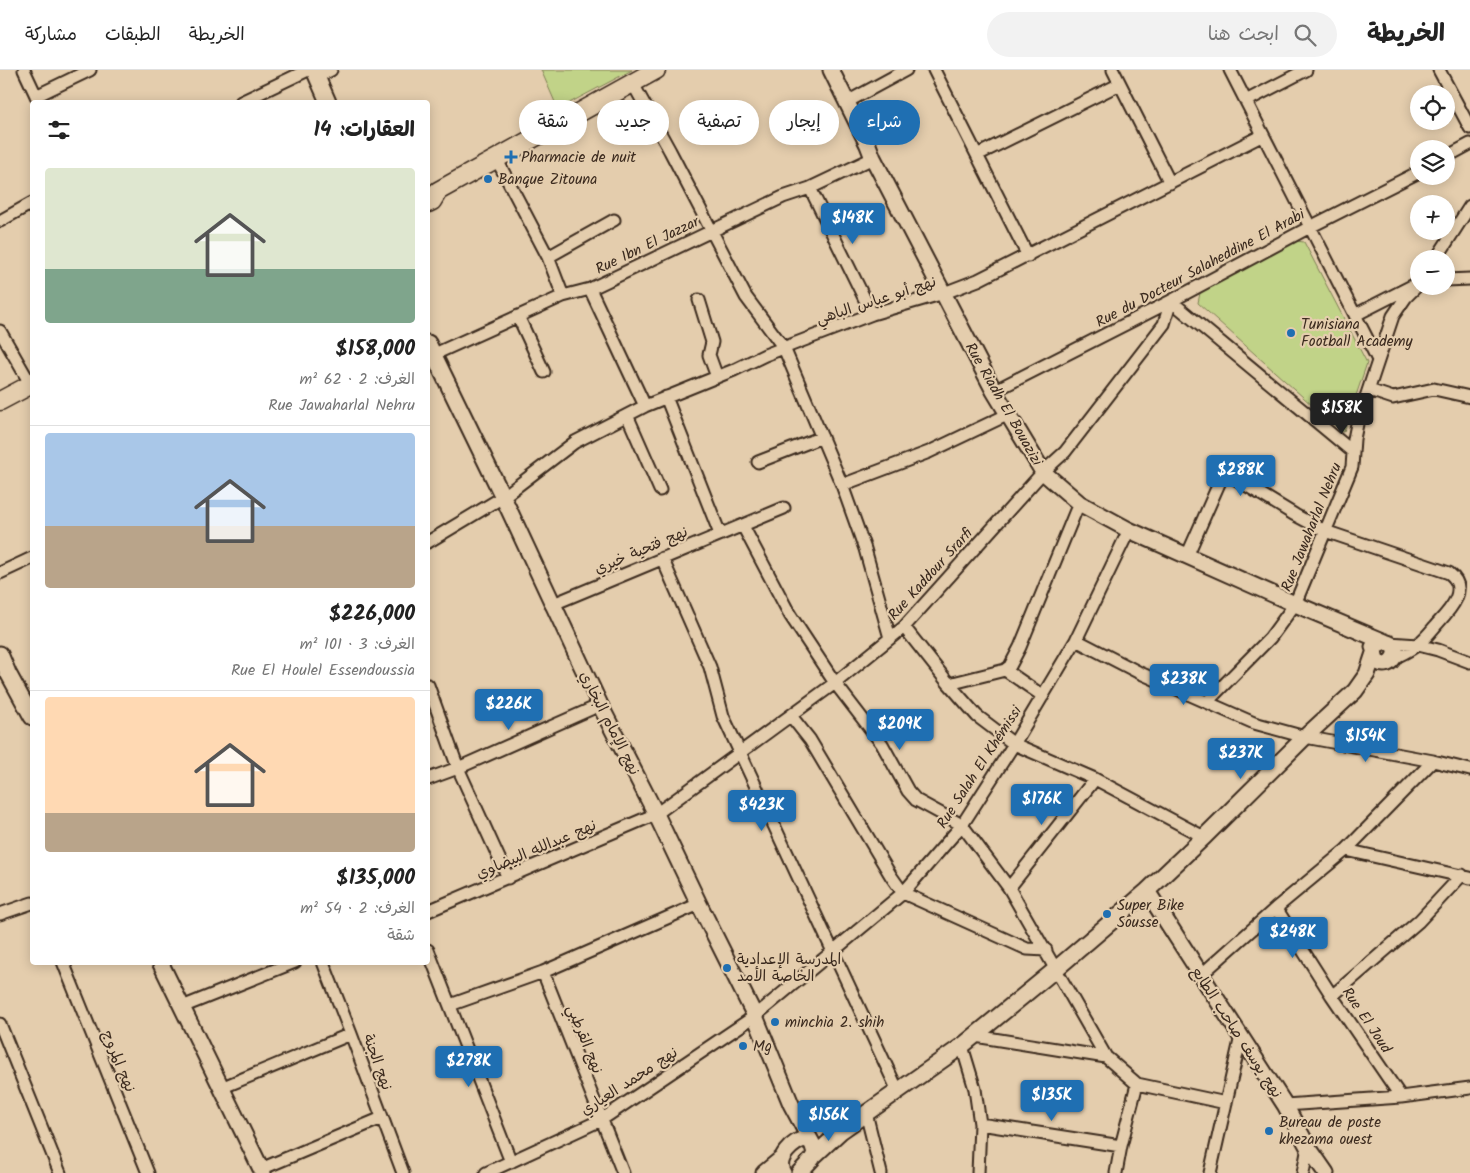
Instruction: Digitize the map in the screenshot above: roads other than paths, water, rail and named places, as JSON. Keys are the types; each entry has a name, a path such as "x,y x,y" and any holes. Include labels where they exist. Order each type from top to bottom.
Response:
{"main road":[{"path":"431,194 656,70"},
{"path":"0,401 30,386"}],"street":[{"path":"24,70 37,99 82,71"},
{"path":"246,100 313,72 331,70"},
{"name":"Rue Riadh El Bouazizi","path":"831,70 873,158 994,391 1043,472 1079,503 1129,530 1360,633 1381,647"},
{"path":"847,102 906,70"},
{"path":"934,70 1028,256"},
{"path":"1112,70 1170,183"},
{"path":"1230,70 1378,360"},
{"path":"1246,101 1306,70"},
{"path":"1439,70 1470,128"},
{"path":"313,72 327,100"},
{"path":"632,82 746,297 784,348 842,485 865,549 890,638"},
{"path":"977,155 1120,84"},
{"name":"نهج أبو عباس الباهي","path":"430,541 503,497 575,442 645,406 784,348 872,314 944,293 978,280 1263,135"},
{"path":"1455,152 1470,144"},
{"path":"496,158 548,258 563,296"},
{"name":"Rue Ibn El Jazzar","path":"430,352 563,296 590,289 783,197 810,188 873,158"},
{"name":"Rue du Docteur Salaheddine El Arabi","path":"994,391 1410,177"},
{"path":"810,188 872,314"},
{"path":"0,221 30,204"},
{"path":"1442,250 1470,206"},
{"path":"548,258 614,220"},
{"path":"1455,280 1470,279"},
{"path":"1355,315 1410,288"},
{"path":"590,289 645,406"},
{"name":"Rue Jawaharlal Nehru","path":"1207,702 1270,638 1295,604 1352,467 1357,424 1393,316 1400,304 1410,293"},
{"path":"699,300 712,342 709,355 716,377"},
{"path":"1171,301 1353,452"},
{"name":"Rue Kaddour Srarfi","path":"656,814 741,754 835,683 904,627 1043,472 1066,452 1164,324 1171,301"},
{"path":"518,316 544,372"},
{"path":"0,331 30,382"},
{"name":"نهج الإمام البخاري","path":"430,354 503,497 600,705 656,814 698,904 756,1016 791,1104"},
{"path":"1369,390 1393,398 1434,389 1470,397"},
{"path":"666,396 720,534"},
{"path":"842,485 929,452 1009,414"},
{"path":"627,415 660,490"},
{"path":"758,462 822,436"},
{"path":"764,1173 784,1165 796,1143 809,1144 841,1131 975,1036 1147,891 1355,691 1393,660 1418,645 1458,600 1459,584 1454,576 1449,573 1325,531 1295,516 1236,479 1226,476 1221,480 1213,494 1187,556"},
{"path":"949,684 1005,670 1010,666 1020,647 1079,503"},
{"name":"نهج فتحية خيري","path":"552,604 784,508"},
{"path":"743,526 790,615 835,683 882,744 908,791 916,800 962,825 1009,888 1106,1057 1137,1084 1226,1103"},
{"name":"Rue Salah El Khémissi","path":"756,1016 903,894 962,825 1014,744 1076,640 1129,530"},
{"path":"662,558 702,646 710,667 723,716 898,1091"},
{"path":"0,573 30,559"},
{"path":"904,627 977,716 1014,744 1095,779 1204,838"},
{"path":"1076,640 1138,672 1254,723 1305,737 1433,761 1470,770"},
{"path":"1381,647 1418,645 1470,662"},
{"path":"1381,647 1377,660 1382,663 1393,660"},
{"path":"1355,691 1367,674 1381,647"},
{"path":"0,654 4,675 30,713"},
{"path":"1005,670 1043,696"},
{"path":"430,690 458,768 508,878"},
{"path":"430,778 458,768 600,705"},
{"path":"791,716 810,740 903,894 1027,949 1046,950"},
{"path":"1201,976 1276,908 1346,850 1433,761"},
{"path":"1009,888 1095,779"},
{"name":"نهج عبدالله البيضاوي","path":"430,910 656,814"},
{"path":"1346,850 1466,876"},
{"path":"1332,996 1419,921 1466,876"},
{"name":"نهج يوسف صاحب الطابع","path":"1147,891 1241,1036 1308,1147 1326,1173"},
{"path":"0,914 30,904"},
{"path":"450,1005 542,972 698,904"},
{"name":"Rue El Joud","path":"1276,908 1332,996 1401,1097"},
{"path":"430,955 511,1162"},
{"name":"نهج المروج","path":"64,965 145,1172"},
{"path":"161,965 262,1171 382,1118"},
{"path":"182,1007 287,965"},
{"name":"نهج الجنة","path":"324,965 352,1034 403,1173"},
{"name":"نهج القرطبي","path":"542,972 623,1173"},
{"name":"نهج محمد العياري","path":"486,1173 601,1120 756,1016"},
{"path":"0,1024 60,1173"},
{"path":"221,1088 352,1034"},
{"path":"975,1036 1106,1057"},
{"path":"1210,1173 1241,1036"},
{"path":"962,1046 975,1089 980,1124 978,1173"},
{"path":"1116,1173 1137,1084"},
{"path":"1284,1105 1401,1097 1470,1088"},
{"path":"791,1104 809,1144 799,1173"},
{"path":"784,1165 794,1127 791,1104"},
{"path":"866,1113 881,1173"},
{"path":"980,1124 1121,1146"},
{"path":"1303,1173 1308,1147"}],"place":[{"name":"Pharmacie de nuit","path":"511,157"},
{"name":"Banque Zitouna","path":"488,179"},
{"name":"Tunisiana Football Academy","path":"1291,333"},
{"name":"Super Bike Sousse","path":"1107,914"},
{"name":"المدرسة الإعدادية الخاصة الأمد","path":"727,968"},
{"name":"minchia 2. shih","path":"775,1022"},
{"name":"Mg","path":"743,1046"},
{"name":"Bureau de poste khezama ouest","path":"1269,1131"}]}
